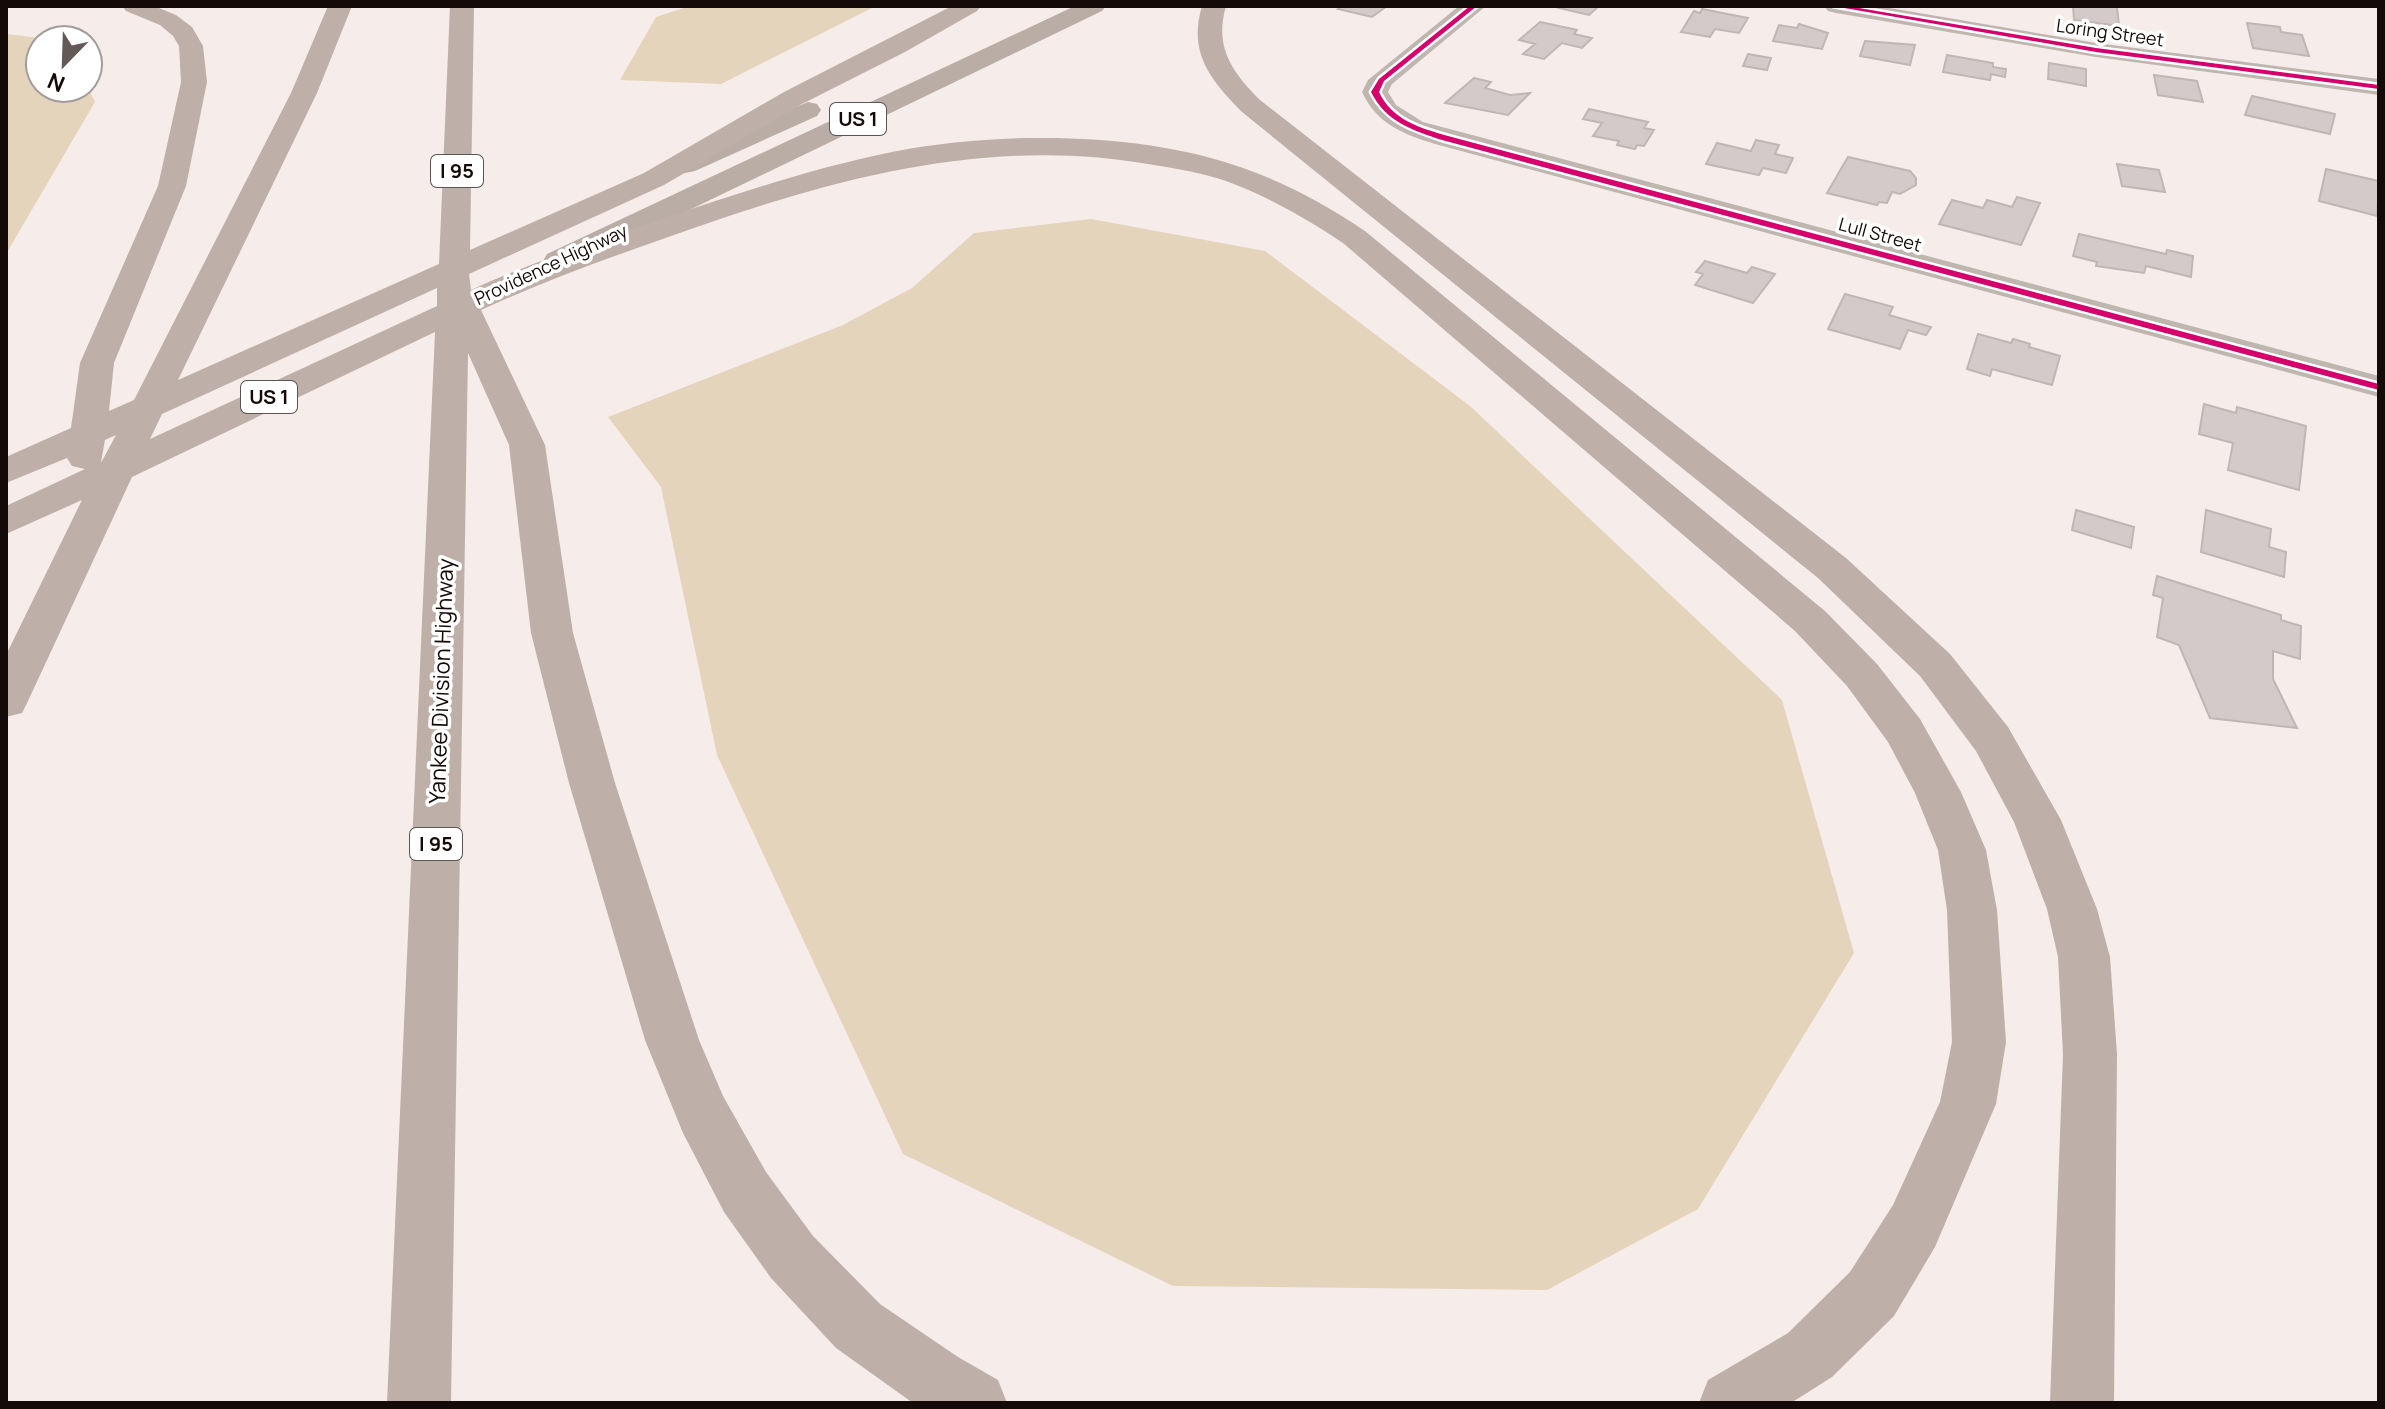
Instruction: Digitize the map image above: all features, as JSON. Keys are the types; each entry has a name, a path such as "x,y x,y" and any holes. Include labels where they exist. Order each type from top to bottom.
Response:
{"highway":[{"path":"70,563 97,363 172,186 194,82 191,46 183,32 168,20 134,6"},
{"path":"6,701 70,563 304,93 340,6"},
{"name":"Yankee Division Highway","path":"419,1403 462,6"},
{"path":"654,179 793,98 969,6"},
{"path":"1214,6 1207,37 1212,59 1226,81 1251,106 1832,568 1935,665 1992,739 2037,820 2072,909 2084,957 2090,1054 2082,1403"},
{"path":"460,56 484,19"},
{"name":"Providence Highway","path":"6,521 532,274 622,237 829,176 921,155 968,150 1016,146 1112,149 1196,164 1236,175 1296,202 1354,237 1810,621 1862,675 1904,731 1938,792 1962,850 1972,910 1979,1042 1968,1104 1914,1226 1872,1294 1810,1355 1731,1403"},
{"name":"Providence Highway","path":"6,471 654,179"},
{"path":"454,285 527,445 552,633 592,783 672,1040 703,1114 745,1192 792,1257 858,1326 935,1380 975,1403"}],"main road":[{"name":"Providence Highway","path":"654,179 1036,6"},
{"name":"Providence Highway","path":"622,237 1094,6"}],"street":[{"name":"Lull Street","path":"1474,6 1381,80 1375,92 1379,103 1392,117 1445,138 2379,387"},
{"name":"Loring Street","path":"1836,6 2096,50 2379,87"}],"shaded area":[{"path":"690,6 876,6 721,84 620,80 656,17"},
{"path":"6,34 24,36 24,104 94,104 6,254"},
{"path":"1091,219 1265,251 1470,406 1782,700 1854,953 1698,1209 1547,1290 1173,1286 903,1154 717,755 661,487 608,417 843,325 912,288 974,233"}],"building":[{"path":"1342,6 1387,6 1372,17 1338,9"},
{"path":"1599,6 1589,15 1559,8"},
{"path":"2073,6 2117,7 2119,26 2074,20"},
{"path":"1702,9 1748,18 1739,33 1715,29 1710,37 1681,32 1694,11 1700,13"},
{"path":"1540,22 1577,30 1574,34 1592,38 1582,48 1562,43 1544,59 1523,54 1535,44 1519,40"},
{"path":"2247,23 2280,27 2281,32 2302,35 2309,56 2253,48"},
{"path":"1799,24 1828,33 1822,49 1773,41 1779,25 1797,28"},
{"path":"1865,41 1915,45 1910,65 1860,56"},
{"path":"1748,54 1771,58 1767,70 1743,66"},
{"path":"1947,55 1993,63 1993,67 2006,69 2005,77 1991,74 1990,80 1943,72"},
{"path":"2049,63 2086,69 2086,86 2048,79"},
{"path":"2154,75 2197,81 2203,102 2158,95"},
{"path":"1474,78 1491,82 1485,88 1510,95 1530,93 1508,115 1445,103"},
{"path":"2252,96 2335,114 2330,134 2245,115"},
{"path":"1589,109 1648,122 1644,128 1654,130 1644,146 1637,145 1635,149 1617,145 1619,141 1593,136 1602,123 1583,119"},
{"path":"1756,140 1779,145 1775,154 1793,158 1786,173 1763,168 1759,175 1706,164 1717,143 1751,151"},
{"path":"1848,157 1910,171 1916,178 1916,185 1900,194 1892,192 1887,203 1879,202 1877,205 1827,193"},
{"path":"2117,164 2159,170 2165,192 2122,186"},
{"path":"2326,169 2379,181 2377,216 2319,201"},
{"path":"2017,197 2040,203 2021,245 1939,224 1952,200 1983,208 1987,200 2012,207"},
{"path":"2079,234 2166,254 2167,250 2193,256 2191,277 2146,266 2144,273 2096,266 2097,262 2073,256"},
{"path":"1705,261 1747,273 1752,267 1775,274 1753,303 1695,285 1703,274 1696,272"},
{"path":"1845,294 1893,307 1889,315 1931,327 1926,335 1908,330 1900,349 1828,329"},
{"path":"1978,334 2011,343 2013,339 2060,356 2052,385 1992,369 1990,376 1967,369"},
{"path":"2204,404 2236,413 2237,407 2306,426 2299,490 2228,470 2233,443 2199,434"},
{"path":"2076,510 2134,527 2131,548 2072,530"},
{"path":"2206,510 2271,529 2269,547 2286,552 2284,577 2201,552"},
{"path":"2157,576 2281,615 2281,620 2301,626 2300,659 2273,651 2273,679 2297,728 2210,718 2179,645 2157,637 2163,598 2153,595"}],"cycle path":[{"path":"1474,6 1381,80 1375,92 1387,111 1404,123 1445,138 2379,387"},
{"path":"1836,6 2096,50 2379,87"}]}
